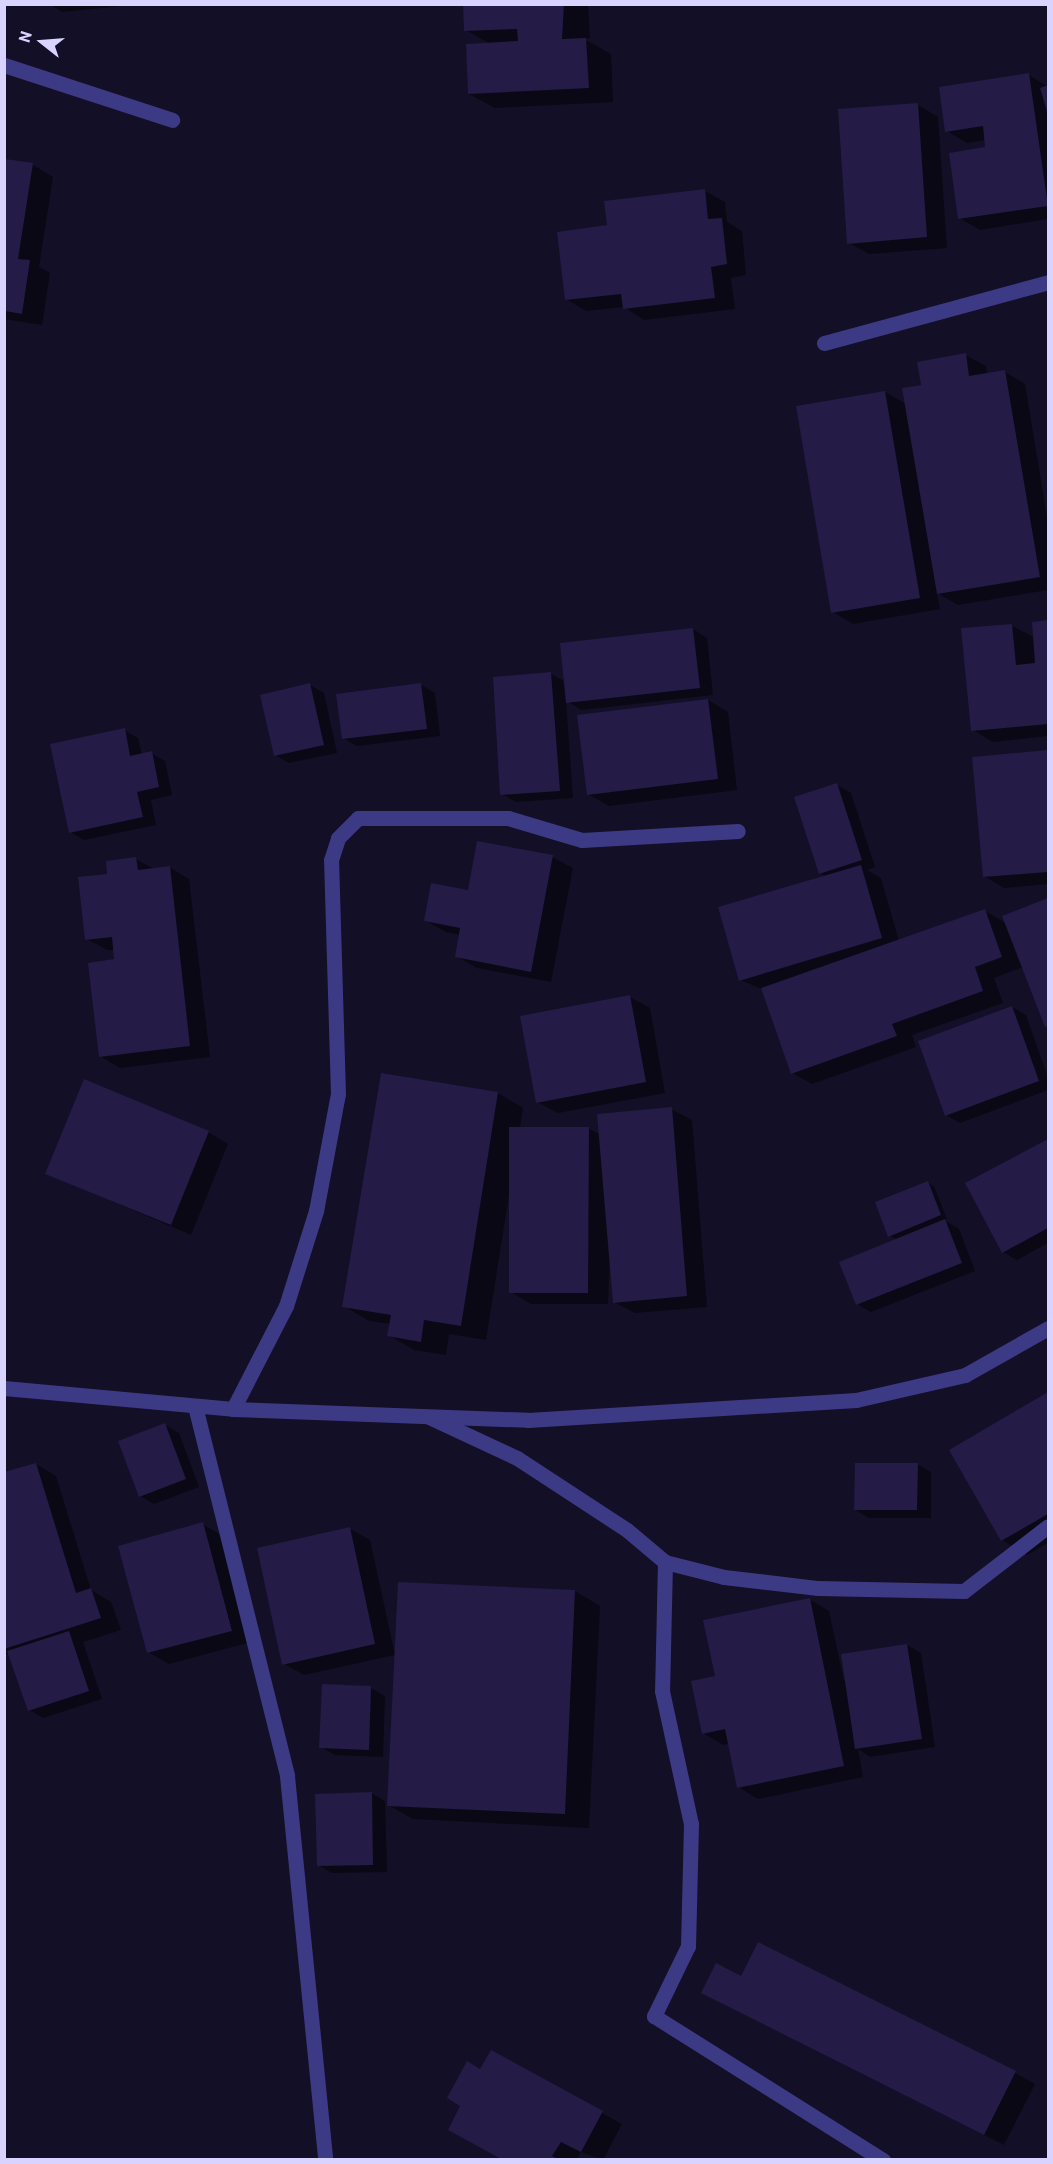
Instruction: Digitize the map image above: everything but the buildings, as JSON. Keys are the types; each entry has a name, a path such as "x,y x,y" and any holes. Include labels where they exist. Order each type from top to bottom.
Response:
{"street":[{"path":"4,65 172,120"},
{"path":"824,343 1048,282"},
{"path":"233,1409 286,1306 316,1211 338,1094 331,860 338,838 358,818 507,818 582,840 738,831"},
{"path":"4,1388 233,1409 528,1420 856,1400 965,1375 1048,1328"},
{"path":"195,1406 287,1776 325,2160"},
{"path":"429,1417 517,1458 627,1530 665,1562 724,1577 818,1588 964,1591 1048,1526"},
{"path":"665,1562 662,1690 691,1835 688,1946 654,2016 883,2160"}]}
